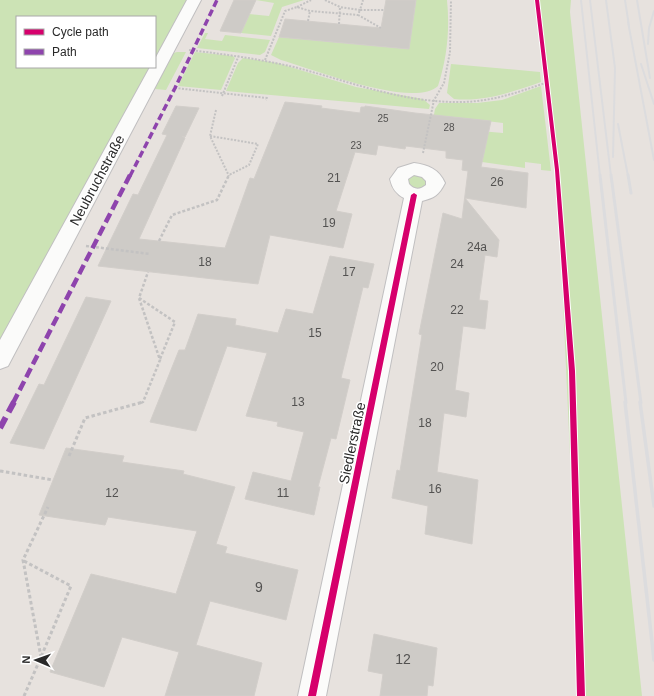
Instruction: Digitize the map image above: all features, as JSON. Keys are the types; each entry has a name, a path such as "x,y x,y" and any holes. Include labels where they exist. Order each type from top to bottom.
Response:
{"street":[{"name":"Neubruchstraße","path":"0,360 194,0"},
{"name":"Siedlerstraße","path":"312,696 414,195 428,194 435,187 436,183 432,174 420,170"}],"path":[{"path":"266,60 286,11 311,0"},
{"path":"325,0 340,7 360,10 384,10"},
{"path":"358,15 363,0"},
{"path":"420,170 434,100 444,83 450,52 451,0"},
{"path":"296,7 310,11 358,15 380,28"},
{"path":"339,24 340,7"},
{"path":"308,21 310,11"},
{"path":"168,47 239,55 266,60 362,87 434,100 480,101 514,94 548,82"},
{"path":"222,95 239,55"},
{"path":"174,88 222,95 267,98 266,100"},
{"path":"216,110 210,136 229,175"},
{"path":"159,241 172,215 217,200 229,175 249,165 258,144 210,136"},
{"path":"64,243 150,254"},
{"path":"148,272 140,298 160,360"},
{"path":"69,456 85,418 143,402 175,322 140,298"},
{"path":"0,471 53,480"},
{"path":"41,657 23,560 48,507"},
{"path":"23,560 71,586 24,696"}],"green space":[{"path":"0,0 195,0 0,352"},
{"path":"256,0 304,0 282,7 271,36 241,33 249,14 269,16 274,3"},
{"path":"416,0 447,0 448,33 444,65 438,86 425,92 407,93 362,85 281,60 271,55 279,37 408,49"},
{"path":"534,0 571,0 570,12 642,696 581,696 557,170 547,85"},
{"path":"205,33 208,33 205,39 222,41 225,35 270,40 265,52 260,55 197,48"},
{"path":"186,52 166,90 155,89 170,54"},
{"path":"195,52 233,56 235,58 221,90 178,86"},
{"path":"243,58 277,63 356,87 423,99 430,105 429,109 226,91 238,63"},
{"path":"451,64 540,72 541,82 509,93 488,98 465,100 454,99 447,93"},
{"path":"541,86 551,171 541,170 541,164 525,162 525,168 468,160 469,130 503,133 503,123 453,117 430,136 435,109 439,103 477,103 502,100"},
{"path":"421,174 429,184 422,190 410,188 406,179 411,175"}],"building":[{"path":"234,0 256,0 241,33 220,31"},
{"path":"386,0 416,0 409,49 279,37 285,19 381,28"},
{"path":"285,102 322,106 321,108 360,113 361,107 365,106 491,121 481,167 528,173 526,208 465,198 499,240 497,257 485,255 479,300 488,301 485,329 463,326 455,390 469,393 466,417 444,413 437,472 478,480 472,544 425,534 428,506 392,498 397,470 400,471 422,335 419,334 443,213 462,219 468,171 462,170 463,160 446,158 446,151 406,146 405,149 378,145 376,155 355,152 336,211 352,214 343,248 270,235 258,284 98,266 133,194 138,195 167,135 162,134 176,106 199,108 185,137 182,136 185,138 139,239 225,248 250,178 254,179"},
{"path":"330,256 374,264 368,288 363,287 341,378 350,380 336,439 331,438 318,487 320,487 314,515 245,499 253,472 291,481 304,432 277,426 278,422 246,416 267,353 227,346 196,431 150,422 179,350 185,350 198,314 236,319 235,325 278,333 286,309 313,314"},
{"path":"86,297 111,301 44,449 10,443 39,384 44,385"},
{"path":"66,448 124,456 122,462 184,471 183,474 235,487 216,544 227,547 225,553 298,570 286,620 210,601 196,645 262,663 254,696 165,696 179,652 122,637 104,687 50,672 91,574 176,594 197,531 108,517 105,525 39,515"},
{"path":"374,634 437,648 433,686 428,685 427,696 380,696 383,674 368,671"}],"railway":[{"path":"581,0 600,176"},
{"path":"590,0 611,176"},
{"path":"606,0 615,68 613,157"},
{"path":"625,0 629,26"},
{"path":"637,0 650,78"},
{"path":"648,44 649,28 654,11"},
{"path":"628,22 654,160"},
{"path":"641,64 654,104"},
{"path":"618,124 628,176"},
{"path":"600,175 626,403"},
{"path":"611,175 641,403"},
{"path":"628,175 631,193"},
{"path":"625,402 654,660"},
{"path":"640,402 654,506"}],"marked path":[{"path":"0,428 175,88 217,0"}],"cycle path":[{"path":"537,0 557,170 572,371 581,696"},
{"path":"312,696 414,195"}]}
